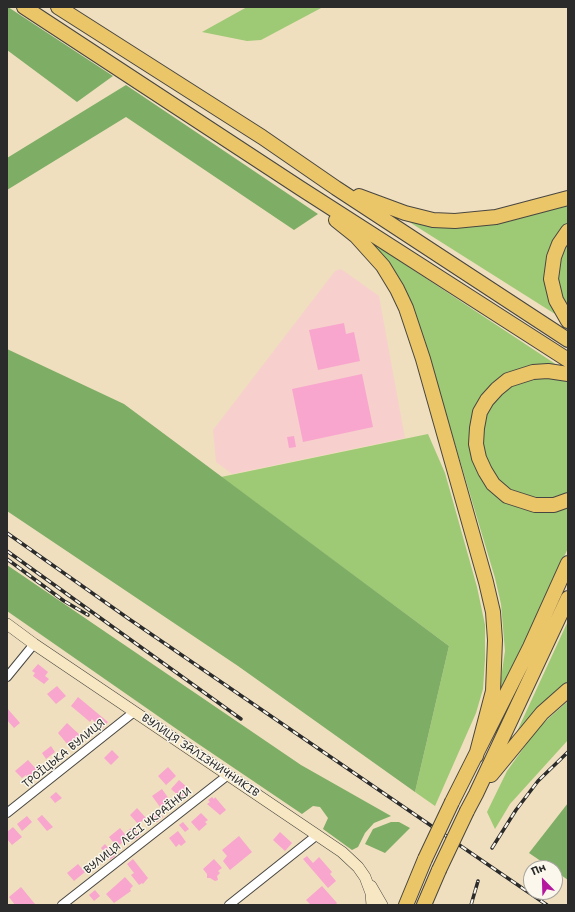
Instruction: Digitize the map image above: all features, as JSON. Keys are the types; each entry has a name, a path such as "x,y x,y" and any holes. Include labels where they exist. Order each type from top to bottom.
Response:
{"highway":[{"path":"24,7 300,188 568,360"},
{"path":"58,7 262,137 336,188 568,340"},
{"path":"300,188 356,236 382,266 397,289 415,332 486,582 493,612 496,640 493,691 476,756"},
{"path":"336,188 405,213 434,220 456,221 496,217 568,198"},
{"path":"568,231 558,244 550,279 556,300 568,321"},
{"path":"568,374 548,371 533,372 508,380 487,400 480,412 476,444 479,458 485,472 493,484 507,496 535,505 554,505 568,500"},
{"path":"406,905 425,859 452,802 530,647 568,563"},
{"path":"424,905 466,811 476,794 568,598"},
{"path":"476,794 542,713 568,690"}],"street":[{"name":"ВУЛИЦЯ ЗАЛІЗНИЧНИКІВ","path":"7,624 34,644 342,852 358,867 365,877 371,893 372,905"},
{"path":"7,677 34,644"},
{"name":"ТРОЇЦЬКА ВУЛИЦЯ","path":"7,813 134,712"},
{"name":"ВУЛИЦЯ ЛЕСІ УКРАЇНКИ","path":"62,905 228,774"},
{"path":"229,905 317,835"},
{"path":"365,877 382,905"}],"shaded area":[{"path":"341,269 379,296 405,438 232,474 216,462 213,430 335,271"}],"green space":[{"path":"7,7 113,76 77,102 7,50"},
{"path":"247,7 323,7 261,40 247,41 202,32"},
{"path":"126,85 318,214 294,230 126,117 7,190 7,158"},
{"path":"568,202 568,223 564,226 548,297 555,314 403,218 415,222"},
{"path":"365,238 563,369 516,371 471,426 502,499 519,508 535,511 568,506 568,548 497,706 505,651 501,604 495,578 421,330 411,305"},
{"path":"568,239 568,313 555,277 556,266"},
{"path":"7,349 124,404 449,646 415,792 238,666 7,511"},
{"path":"535,375 568,380 568,495 541,501 512,493 488,470 480,428 490,402 519,379"},
{"path":"428,434 445,473 477,587 485,625 483,689 476,713 435,806 415,792 449,646 221,477"},
{"path":"7,565 301,765 391,816 374,823 365,833 358,847 352,850 323,829 328,818 320,807 313,806 302,814 7,611"},
{"path":"568,621 568,684 514,738"},
{"path":"568,701 568,740 510,804 495,829 487,812 507,771 538,728"},
{"path":"568,803 568,880 563,877 563,860 539,860 529,853"},
{"path":"391,822 399,822 410,828 385,853 365,844 373,829"}],"building":[{"path":"344,323 346,334 354,332 360,361 318,370 309,330"},
{"path":"362,374 373,427 303,442 292,389"},
{"path":"294,436 296,447 289,448 287,437"},
{"path":"38,664 48,672 45,676 49,679 44,684 33,676 35,673 32,671"},
{"path":"57,686 66,696 56,704 47,694"},
{"path":"78,697 108,722 100,731 96,727 98,725 92,719 90,722 71,706"},
{"path":"7,708 20,723 14,728 7,720"},
{"path":"67,723 80,735 74,742 78,746 73,751 58,733"},
{"path":"51,746 55,752 46,759 42,753"},
{"path":"112,750 119,757 111,765 104,758"},
{"path":"28,760 38,771 29,779 26,775 22,778 15,771"},
{"path":"168,767 176,776 166,785 158,776"},
{"path":"179,780 189,789 181,798 171,789"},
{"path":"162,789 169,799 160,807 152,796"},
{"path":"56,792 62,798 55,803 50,797"},
{"path":"212,797 214,799 215,797 226,810 220,815 207,804 210,802 208,800"},
{"path":"137,808 146,818 138,824 130,815"},
{"path":"158,811 163,817 157,822 152,816"},
{"path":"201,813 208,820 205,822 207,824 199,831 191,822"},
{"path":"42,815 53,827 47,831 37,819"},
{"path":"27,816 32,822 22,831 17,824"},
{"path":"183,822 189,829 185,832 179,825"},
{"path":"13,827 22,837 12,845 7,839 7,832"},
{"path":"133,827 140,836 134,840 127,831"},
{"path":"120,828 128,838 117,847 109,837"},
{"path":"178,831 186,842 181,846 179,844 176,847 169,838"},
{"path":"280,832 292,843 285,851 273,840"},
{"path":"239,836 252,852 230,870 223,861 227,856 222,850"},
{"path":"105,844 115,856 110,860 101,848"},
{"path":"307,856 313,863 319,857 332,872 330,874 336,881 328,888 303,859"},
{"path":"133,859 148,878 143,884 142,883 139,885 131,875 134,873 127,864"},
{"path":"214,859 222,868 218,871 220,873 217,876 218,880 215,881 207,878 207,874 203,869"},
{"path":"78,864 85,872 74,881 67,873"},
{"path":"125,877 133,886 130,889 131,891 114,903 106,894"},
{"path":"322,886 337,903 335,905 311,905 306,900"},
{"path":"21,887 35,904 34,905 15,905 9,897"},
{"path":"95,890 100,896 94,901 89,895"}],"railway":[{"path":"7,533 129,619 547,905"},
{"path":"7,551 241,719"},
{"path":"7,559 64,601 88,615"},
{"path":"492,848 516,810 538,781 568,752"},
{"path":"471,905 478,881"}]}
